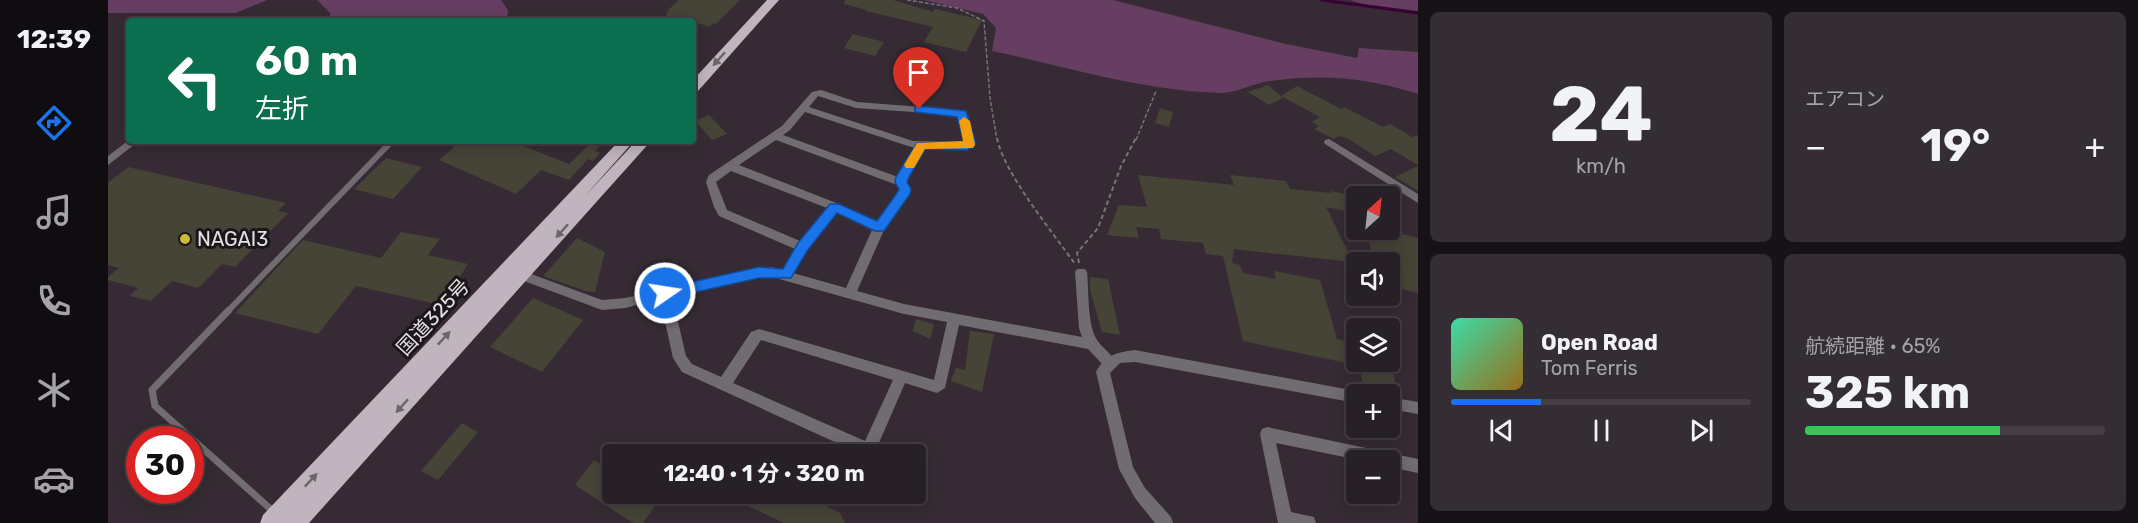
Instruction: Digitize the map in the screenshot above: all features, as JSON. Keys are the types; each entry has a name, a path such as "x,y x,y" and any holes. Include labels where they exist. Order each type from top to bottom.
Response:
{"highway":[{"path":"696,68 759,0"},
{"path":"696,85 773,0"},
{"name":"国道325号","path":"295,523 624,144"},
{"name":"国道325号","path":"274,519 641,144"}],"street":[{"path":"802,247 720,212 712,180 786,128 803,108 818,93 856,105 962,114 969,145 908,144 803,108"},
{"path":"775,136 901,182 905,189 879,228 850,293"},
{"path":"1329,142 1418,199"},
{"path":"108,161 130,144"},
{"path":"901,182 922,145"},
{"path":"730,166 835,207 879,228"},
{"path":"786,274 802,247 835,207"},
{"path":"1081,272 1085,328 1092,344 1109,362"},
{"path":"514,273 602,305 626,303 759,273 786,274 904,309 1092,344"},
{"path":"665,293 682,364 867,449 870,447 901,377"},
{"path":"724,385 759,334 937,387 940,384 954,320"},
{"path":"1165,523 1140,493 1126,469 1102,372 1109,362 1117,357 1135,356 1346,395"},
{"path":"1400,405 1418,408"},
{"path":"1308,523 1285,520 1267,434 1418,466"}],"lane":[{"path":"274,519 155,406 152,390 389,144"}],"path":[{"path":"907,0 964,10 984,21 990,98 999,149 1012,173 1081,272"},
{"path":"1081,272 1077,253 1098,228 1121,166 1142,128 1156,91"}],"shaded area":[{"path":"108,0 267,0 236,13 108,13"},
{"path":"317,0 501,0 508,10 507,18 329,18 330,13"},
{"path":"924,0 1113,0 1286,44 1357,58 1359,48 1418,52 1418,94 1344,78 1269,81 1221,93 1134,83 992,51 996,28 983,14"},
{"path":"1350,0 1418,0 1418,11 1363,4"}],"building":[{"path":"679,0 740,0 716,24 713,23 709,27 696,22 696,18 665,18 668,10"},
{"path":"845,0 893,0 933,12 935,9 982,20 966,52 924,42 933,27 866,11 844,4"},
{"path":"853,34 884,42 875,56 844,48"},
{"path":"1268,85 1283,98 1269,105 1248,92"},
{"path":"1297,86 1341,109 1344,107 1383,127 1390,124 1412,137 1418,135 1418,165 1391,149 1375,156 1347,138 1339,136 1334,139 1314,129 1319,126 1312,122 1320,117 1281,96"},
{"path":"1160,108 1173,112 1169,127 1155,123"},
{"path":"709,115 727,134 712,140 696,121"},
{"path":"458,144 519,144 569,164 590,144 601,145 595,151 600,153 593,161 588,159 569,180 541,170 516,194 439,160"},
{"path":"386,158 422,167 393,199 354,189"},
{"path":"1418,166 1418,191 1395,177"},
{"name":"NAGAI3","path":"128,167 286,203 278,211 288,213 235,267 222,264 198,288 172,281 151,301 130,296 138,288 108,280 108,277 119,268 108,265 108,183"},
{"path":"1138,175 1234,185 1230,175 1286,181 1290,189 1346,194 1346,211 1326,207 1348,252 1346,252 1346,261 1234,249 1232,263 1240,265 1243,273 1276,279 1274,271 1320,280 1337,339 1346,341 1346,363 1243,341 1223,256 1206,254 1203,243 1161,239 1159,229 1136,227 1139,238 1107,235 1119,205 1147,207"},
{"path":"401,232 440,239 428,255 468,264 441,305 356,286 318,334 235,313 303,240 381,258"},
{"path":"1400,233 1418,238 1418,293 1400,289 1400,252 1371,251 1368,240 1400,240"},
{"path":"577,238 605,252 595,292 585,291 543,276"},
{"path":"1090,277 1108,279 1120,335 1102,332 1090,290"},
{"path":"533,298 583,320 542,372 490,347"},
{"path":"916,319 934,324 930,339 913,331"},
{"path":"970,331 994,334 982,392 951,381 956,368 965,370"},
{"path":"1360,372 1392,372 1396,384 1364,384"},
{"path":"462,423 478,432 438,480 421,471"},
{"path":"594,460 602,465 602,503 575,485"},
{"path":"604,504 656,504 643,523 633,523"},
{"path":"822,504 840,513 845,523 784,523 746,505"}],"waterway":[{"path":"1322,0 1418,13"}],"slow traffic":[{"path":"910,165 922,145 969,145 964,121"}],"place":[{"name":"NAGAI3","path":"185,239"}],"route":[{"path":"665,293 759,273 786,274 802,247 835,207 879,228 903,194 905,189 901,182 922,145 967,146 970,143 962,114 919,109"}]}
